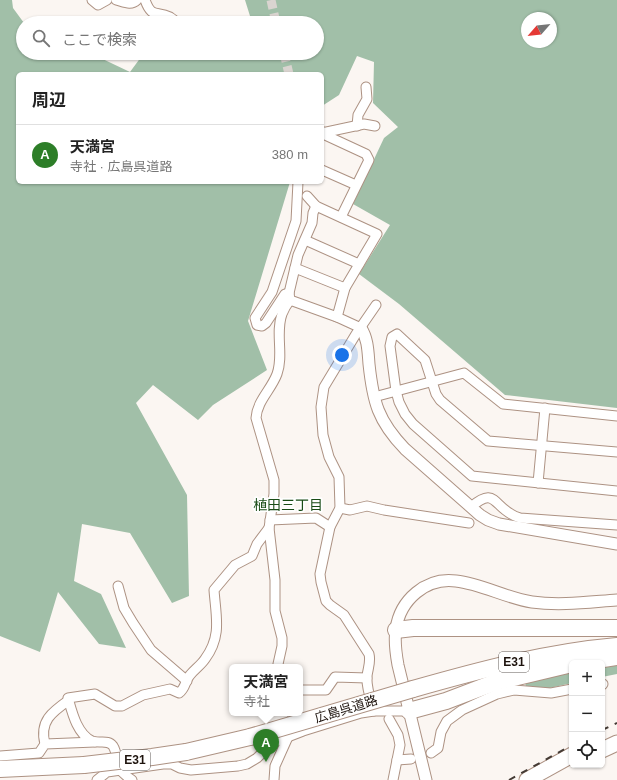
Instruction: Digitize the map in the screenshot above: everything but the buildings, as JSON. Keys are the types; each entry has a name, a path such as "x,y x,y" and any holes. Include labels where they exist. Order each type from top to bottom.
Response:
{"highway":[{"path":"396,630 413,628 617,628"},
{"name":"広島呉道路","path":"0,770 84,765 186,752 250,737 488,668 537,656 617,646"},
{"path":"598,660 617,657"},
{"path":"409,711 446,701 496,682 569,665"},
{"path":"605,739 617,734"},
{"path":"605,749 617,744"},
{"path":"527,780 569,757"},
{"path":"547,780 569,767"}],"street":[{"path":"92,0 98,6 107,0"},
{"path":"116,0 131,4 137,0"},
{"path":"145,0 149,9 154,14 164,16"},
{"path":"357,126 358,115 367,99 366,87"},
{"path":"324,132 364,124 375,126"},
{"path":"324,134 366,154 369,160 341,217"},
{"path":"324,171 356,185"},
{"path":"298,184 296,220 272,292 256,318 257,325 262,326 266,323 285,294 361,328 367,342 374,397 379,413 394,437 405,449 471,507 488,520 499,524 617,544"},
{"path":"307,196 316,206 377,234 345,288 337,317"},
{"path":"278,664 282,646 282,638 274,611 275,580 269,524 274,494 274,480 256,418 257,410 276,376 280,363 280,328 282,314 290,297 298,255 312,223 313,213 316,206"},
{"path":"305,240 359,264"},
{"path":"295,268 345,288"},
{"path":"374,711 368,692 367,678 370,661 369,654 344,615 330,605 326,600 320,582 320,574 330,527 340,508 339,477 329,457 323,435 321,407 324,387 356,334 376,305"},
{"path":"617,452 488,441 440,400 436,394 425,360 397,334 392,336 390,346 396,391 399,402 405,414 413,424 472,476 617,491"},
{"path":"374,397 464,373 502,404 617,416"},
{"path":"538,483 544,408"},
{"path":"471,507 479,501 487,498 495,500 510,514 520,518 617,525"},
{"path":"340,508 350,510 367,506 469,523"},
{"path":"269,524 316,518 330,527"},
{"path":"45,744 42,734 45,724 51,713 69,700 68,698 94,694 115,706 122,706 143,695 170,689 179,693 183,690 189,676 206,658 215,641 217,630 214,590 235,565 252,556 257,544 269,524"},
{"path":"426,780 398,665 395,646 399,615 408,600 420,590 435,582 455,581 479,586 507,596 531,602 560,603 617,600"},
{"path":"118,586 124,608 151,650 186,681"},
{"path":"303,690 326,690 335,677 367,678"},
{"path":"431,753 438,748 441,732 447,721 462,710 497,694 514,690 551,693 569,690"},
{"path":"69,700 73,716 79,726 92,740 98,742"},
{"path":"97,780 107,772 163,764 172,764 180,768 191,770 238,766 246,764 257,758 272,743 303,731 374,711 409,711"},
{"path":"274,780 275,766 288,737 293,716"},
{"path":"389,719 398,735 400,745 393,780"},
{"path":"45,744 108,742 112,745 116,753 117,765 120,770 132,780"},
{"path":"0,756 39,753 45,744"},
{"path":"397,760 411,759"}],"green space":[{"path":"0,0 12,0 13,8 19,16 16,16 16,60 105,60 130,72 16,72 16,184 289,184 248,321 267,370 213,405 198,420 153,385 136,403 187,495 189,596 172,603 130,533 82,524 74,581 101,594 126,648 99,644 58,592 40,652 0,636"},
{"path":"245,0 617,0 617,408 505,395 399,304 359,274 390,225 353,204 384,138 398,127 373,103 374,62 357,56 339,95 324,105 324,72 130,72 139,60 324,60 324,16 250,16"},
{"path":"617,663 617,674 605,676 605,665"},
{"path":"569,673 569,684 545,689 526,687 525,682"}],"tunnel":[{"path":"271,0 274,16"},
{"path":"286,60 289,72"}],"railway":[{"path":"605,729 617,723"},
{"path":"509,780 569,747"}],"place":[{"name":"天満宮","path":"266,762"}],"district":[{"name":"植田三丁目","path":"288,505"}]}
